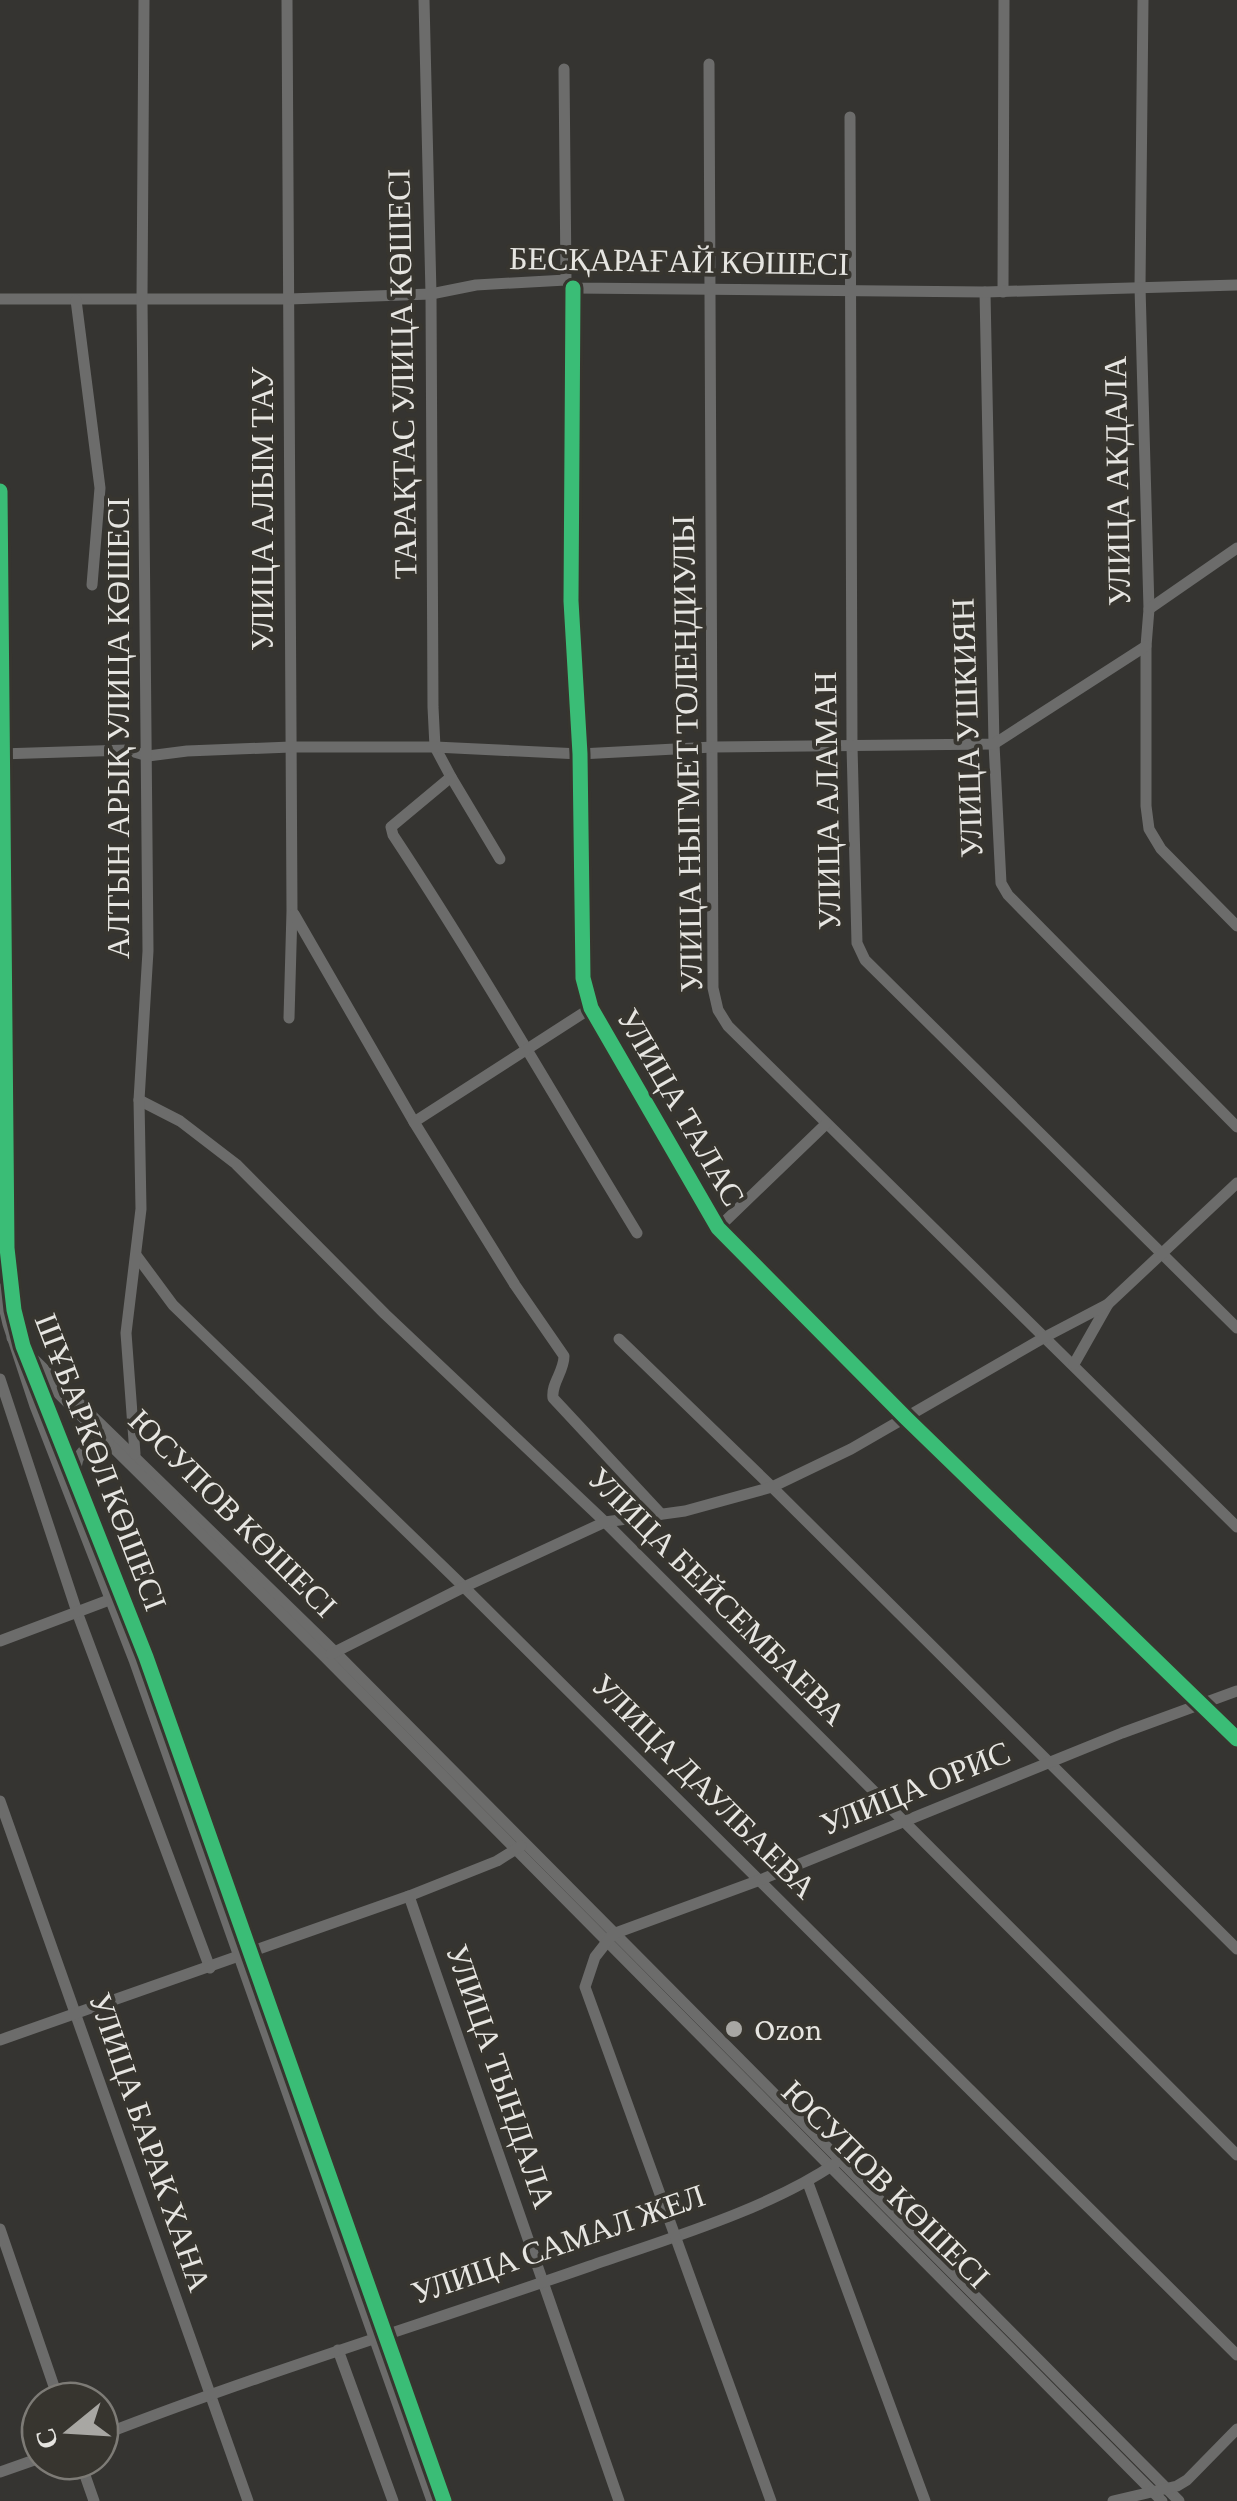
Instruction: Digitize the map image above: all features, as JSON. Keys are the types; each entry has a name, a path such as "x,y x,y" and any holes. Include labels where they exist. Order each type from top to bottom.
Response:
{"street":[{"name":"АЛТЫН АРЫҚ УЛИЦА КӨШЕСІ","path":"135,1455 126,1334 141,1209 140,1100 148,951 142,298 144,0"},
{"name":"УЛИЦА АЛЫМ ТАУ","path":"287,0 290,1018"},
{"name":"ТАРАҚТАС УЛИЦА КӨШЕСІ","path":"424,0 435,747"},
{"path":"1003,292 1004,0"},
{"name":"УЛИЦА АКДАЛА","path":"1143,0 1140,287 1149,610 1146,806 1150,829 1161,849 1237,926"},
{"name":"УЛИЦА НЫГМЕТ ТОЛЕНДИУЛЫ","path":"709,64 713,988 718,1010 728,1026 826,1124 1237,1528"},
{"name":"УЛИЦА ТАЛАС","path":"564,69 570,601 580,754 583,978 592,1008 718,1228 907,1419 1237,1739"},
{"name":"УЛИЦА АЛАМАН","path":"850,117 852,746 857,943 865,960 1237,1328"},
{"name":"БЕСҚАРАҒАЙ КӨШЕСІ","path":"0,299 289,299 569,284 849,293 1237,284"},
{"name":"УЛИЦА УШКИЯН","path":"986,292 998,870 1008,895 1237,1127"},
{"path":"76,300 100,488 92,586"},
{"name":"ШҰБАРКӨЛ КӨШЕСІ","path":"0,490 7,1248 12,1341 78,1488 379,2335"},
{"path":"1149,610 1237,548"},
{"path":"1,754 127,750 148,756 291,747 435,747 580,754 994,744 1146,646"},
{"path":"435,747 500,859"},
{"path":"451,777 395,821 392,835 465,944 637,1233"},
{"path":"292,910 414,1122 564,1356 552,1389 554,1398 660,1514"},
{"path":"414,1122 592,1008"},
{"name":"УЛИЦА БЕЙСЕМБАЕВА","path":"140,1100 180,1121 236,1164 385,1314 604,1522 1237,2154"},
{"path":"718,1228 826,1124"},
{"path":"330,1655 604,1522 685,1511 772,1487 907,1419 1108,1304 1237,1183"},
{"name":"УЛИЦА ДАУЛБАЕВА","path":"136,1255 173,1305 464,1587 1237,2355"},
{"name":"ШҰБАРКӨЛ КӨШЕСІ","path":"0,1289 12,1341 116,1598"},
{"path":"1074,1364 1108,1304"},
{"path":"620,1339 1237,1949"},
{"name":"ЮСУПОВ КӨШЕСІ","path":"12,1341 108,1444 330,1655"},
{"name":"ЮСУПОВ КӨШЕСІ","path":"12,1341 135,1455 1164,2495 1179,2501"},
{"path":"0,1379 78,1612 210,1968"},
{"path":"78,1488 76,1469 80,1453 94,1444 108,1444"},
{"path":"0,1642 116,1598"},
{"name":"УЛИЦА ОРИС","path":"609,1938 1237,1691"},
{"name":"УЛИЦА БАРАК ХАНА","path":"0,1801 248,2501"},
{"path":"0,2040 409,1896 520,1846"},
{"name":"УЛИЦА ТЫНДАЛА","path":"409,1896 619,2501"},
{"path":"609,1938 587,1972 585,1987 771,2501"},
{"name":"ЮСУПОВ КӨШЕСІ","path":"835,2164 1151,2490"},
{"name":"УЛИЦА САМАЛ ЖЕЛ","path":"120,2428 210,2393 675,2236 808,2182 835,2164"},
{"path":"808,2182 925,2501"},
{"path":"0,2230 52,2381"},
{"path":"379,2335 432,2501"},
{"path":"379,2335 444,2501"},
{"path":"338,2350 394,2501"},
{"path":"1114,2501 1151,2490 1164,2495 1188,2480 1237,2429"}],"cycle path":[{"path":"573,288 571,601 580,754 583,978 591,1008 718,1228 907,1419 1237,1739"},
{"path":"0,491 7,1248 14,1310 23,1346 146,1657 444,2501"}],"place":[{"name":"Ozon","path":"734,2029"}]}
